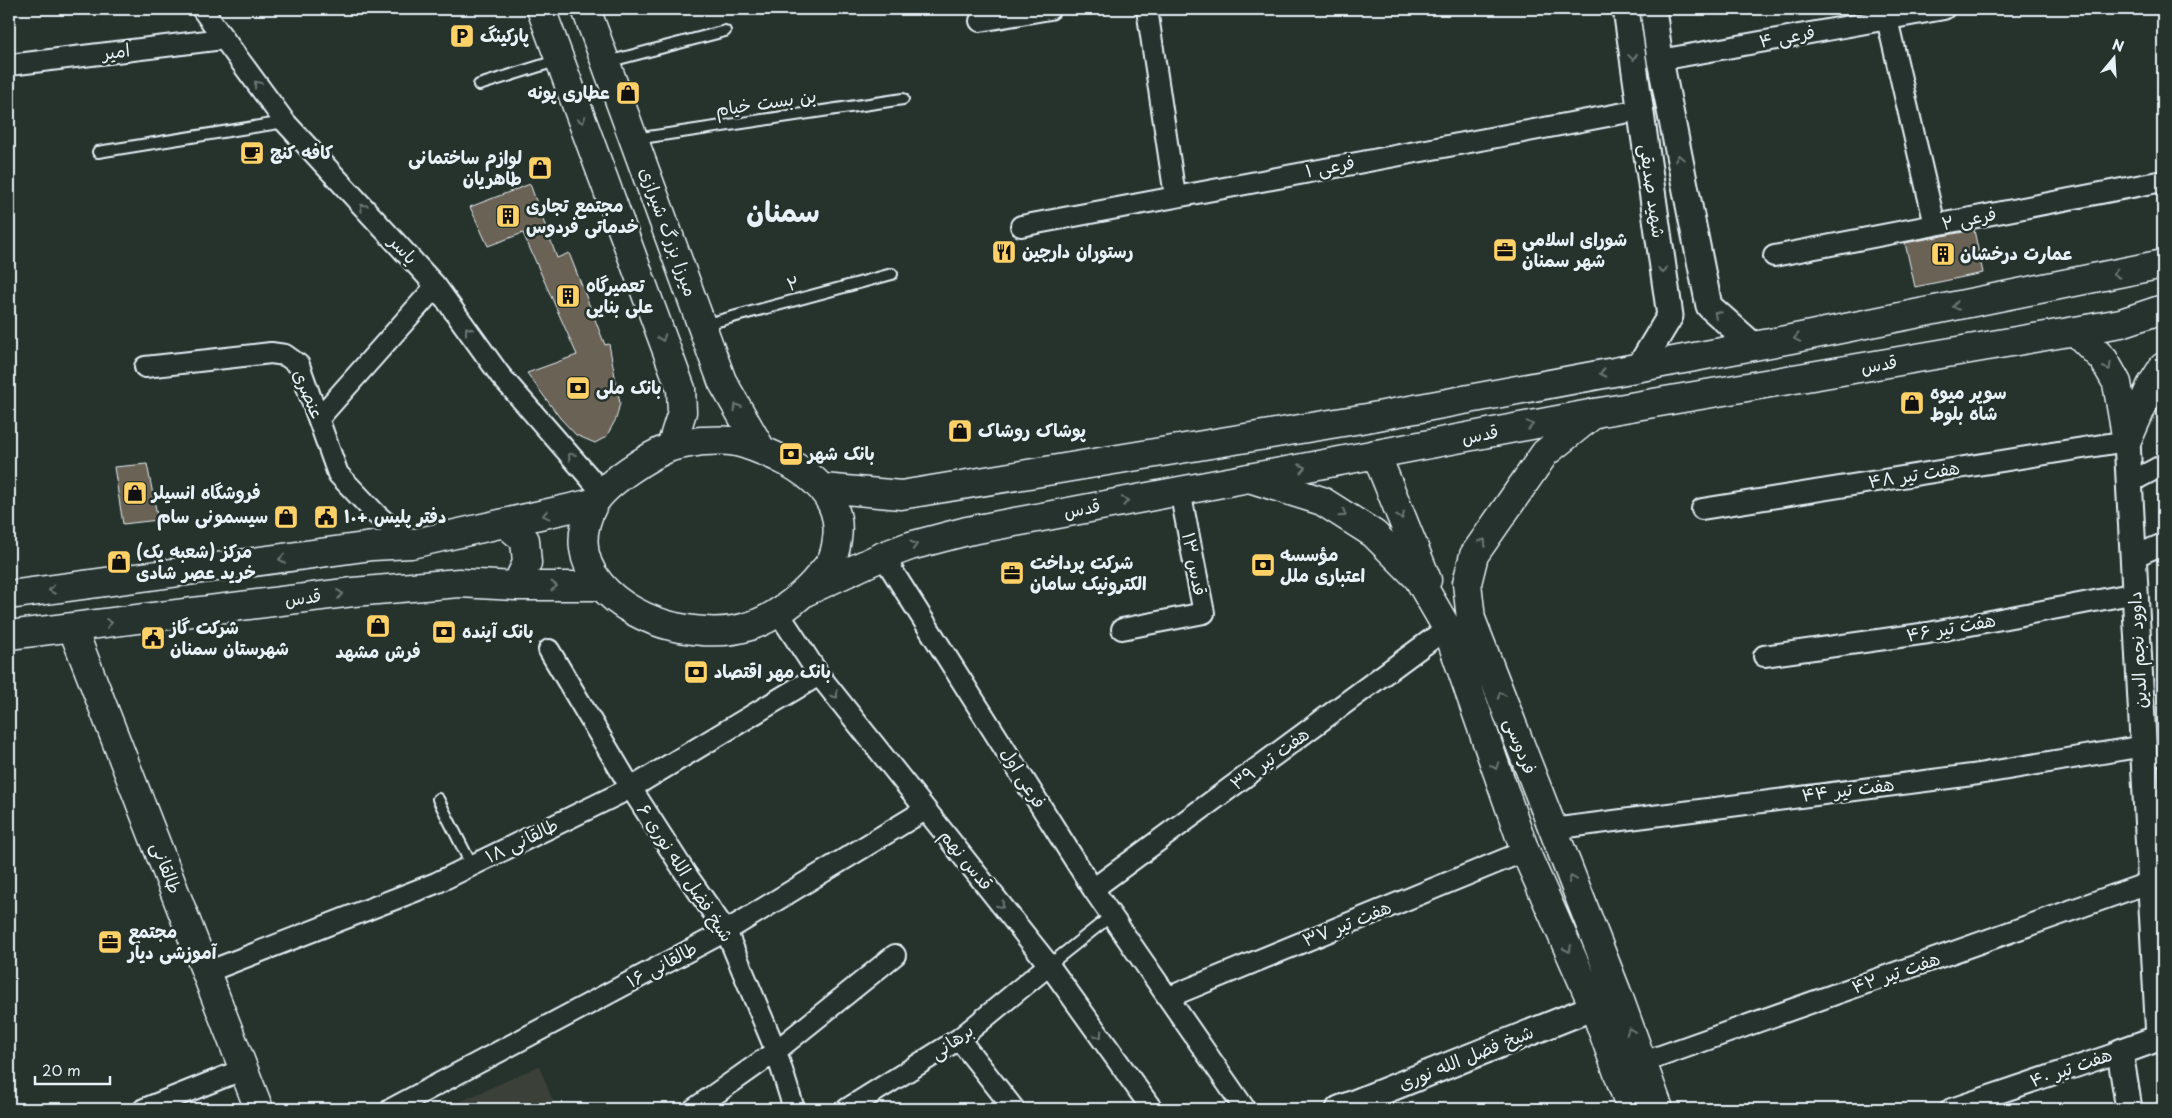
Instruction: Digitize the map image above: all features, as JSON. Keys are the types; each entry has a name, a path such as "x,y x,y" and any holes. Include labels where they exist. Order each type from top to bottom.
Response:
{"main road":[{"path":"541,9 681,388 682,412 671,447"},
{"name":"میرزا بزرگ شیرازی","path":"586,9 722,382 761,450"},
{"path":"605,184 646,172"},
{"path":"823,488 901,495 1367,418 1754,346 2163,264"},
{"name":"قدس","path":"805,592 883,556 910,546 967,531 1595,413 2121,323 2163,309"},
{"path":"2075,331 2104,360 2117,383 2127,441"},
{"path":"2127,441 2151,386 2163,367"},
{"name":"فردوسی","path":"1595,413 1545,453 1474,555 1467,584 1472,619 1619,998 1659,1109"},
{"name":"فردوسی","path":"1367,418 1376,454 1447,628 1525,851 1594,1007 1631,1109"},
{"path":"701,441 732,441 761,450 791,464 823,488 832,504 839,524 836,544 830,563 805,592 778,612 750,626 721,631 691,630 661,624 630,610 600,586 583,550 586,525 598,498 622,476 671,447 701,441"},
{"name":"فردوسی","path":"1250,478 1322,501 1374,534 1418,578 1447,628"},
{"path":"9,595 372,546 411,544 506,524 598,498"},
{"path":"506,524 525,540 527,563 516,586"},
{"name":"قدس","path":"9,636 352,592 459,583 516,586 600,586"},
{"name":"طالقانی","path":"72,627 259,1109"},
{"path":"1594,1007 1619,998"}],"street":[{"name":"یاسر","path":"202,9 285,122 436,286 500,375 598,498"},
{"path":"980,21 1050,9"},
{"path":"1147,9 1175,196"},
{"name":"شهید صدیقی","path":"1626,9 1670,316 1640,366"},
{"name":"شهید صدیقی","path":"1653,9 1660,60 1709,306 1754,346"},
{"name":"فرعی ۴","path":"1660,60 1944,9"},
{"path":"1887,19 1934,225"},
{"name":"امیر","path":"9,65 223,39"},
{"name":"فرعی ۱","path":"1021,226 1640,110"},
{"name":"فرعی ۲","path":"1774,256 2163,181"},
{"path":"1658,231 1691,222"},
{"path":"319,418 436,286"},
{"name":"عنصری","path":"145,367 271,353 285,355 299,365 338,474 376,514 411,544"},
{"name":"داوود نجم الدین","path":"2127,441 2133,557 2150,755 2153,846 2151,882 2161,1038"},
{"name":"هفت تیر ۴۸","path":"1702,509 2127,441"},
{"path":"2129,482 2163,465"},
{"name":"قدس ۱۳","path":"1122,629 1204,613 1180,491"},
{"path":"2133,557 2163,544"},
{"name":"فرعی اول","path":"883,556 1093,889 1245,1109"},
{"name":"هفت تیر ۴۶","path":"1764,656 1928,633 2136,593"},
{"name":"قدس نهم","path":"778,612 819,674 1049,964 1152,1109"},
{"name":"هفت تیر ۳۹","path":"1093,889 1447,628"},
{"name":"شیخ فضل الله نوری ۶","path":"549,650 631,788 686,874 726,931 776,1051 794,1109"},
{"name":"طالقانی ۱۸","path":"207,972 436,883 472,866 631,788 819,674"},
{"name":"هفت تیر ۴۴","path":"1552,829 1972,775 2150,755"},
{"name":"طالقانی ۱۶","path":"391,1109 726,931 925,810"},
{"name":"هفت تیر ۳۷","path":"1169,997 1525,851"},
{"name":"هفت تیر ۴۲","path":"1641,1063 2151,882"},
{"path":"694,1109 776,1051 895,955"},
{"name":"برهانی","path":"847,1109 960,1039 1049,964"},
{"name":"شیخ فضل الله نوری","path":"1339,1109 1594,1007"},
{"name":"هفت تیر ۴۰","path":"1951,1109 2161,1038"},
{"path":"960,1039 1014,1109"},
{"path":"2120,1052 2129,1109"},
{"path":"144,1109 244,1069"}],"lane":[{"path":"606,62 725,31"},
{"path":"479,85 560,59"},
{"name":"بن بست خیام","path":"634,139 903,99"},
{"path":"98,152 285,122"},
{"name":"۲","path":"702,326 892,274"},
{"path":"438,800 472,866"},
{"path":"1049,964 1112,915"}],"shaded area":[{"path":"539,1066 556,1109 444,1109"}],"building":[{"path":"530,184 557,258 569,253 605,345 609,344 620,403 616,419 606,437 595,443 576,435 560,418 527,373 577,355 523,233 488,246 470,207"},
{"name":"عمارت درخشان","path":"1974,230 1983,273 1915,287 1905,243"},
{"name":"فروشگاه انسیلر","path":"147,464 158,520 123,524 114,467"}],"place":[{"name":"پارکینگ","path":"462,36"},
{"name":"عطاری پونه","path":"628,93"},
{"name":"کافه کنج","path":"252,153"},
{"name":"لوازم ساختمانی طاهریان","path":"540,168"},
{"name":"مجتمع تجاری خدماتی فردوس","path":"508,216"},
{"name":"شورای اسلامی شهر سمنان","path":"1505,250"},
{"name":"رستوران دارچین","path":"1004,252"},
{"name":"عمارت درخشان","path":"1943,254"},
{"name":"تعمیرگاه علی بنایی","path":"568,296"},
{"name":"بانک ملی","path":"578,388"},
{"name":"سوپر میوه شاه بلوط","path":"1912,403"},
{"name":"پوشاک روشاک","path":"960,431"},
{"name":"بانک شهر","path":"791,454"},
{"name":"فروشگاه انسیلر","path":"135,493"},
{"name":"سیسمونی سام","path":"286,517"},
{"name":"دفتر پلیس +۱۰","path":"326,517"},
{"name":"(شعبه یک) مرکز خرید عصر شادی","path":"119,562"},
{"name":"مؤسسه اعتباری ملل","path":"1263,565"},
{"name":"شرکت پرداخت الکترونیک سامان","path":"1012,573"},
{"name":"فرش مشهد","path":"378,626"},
{"name":"بانک آینده","path":"444,632"},
{"name":"شرکت گاز شهرستان سمنان","path":"153,638"},
{"name":"بانک مهر اقتصاد","path":"696,672"},
{"name":"مجتمع آموزشی دیار","path":"110,942"}],"district":[{"name":"سمنان","path":"783,212"}]}
